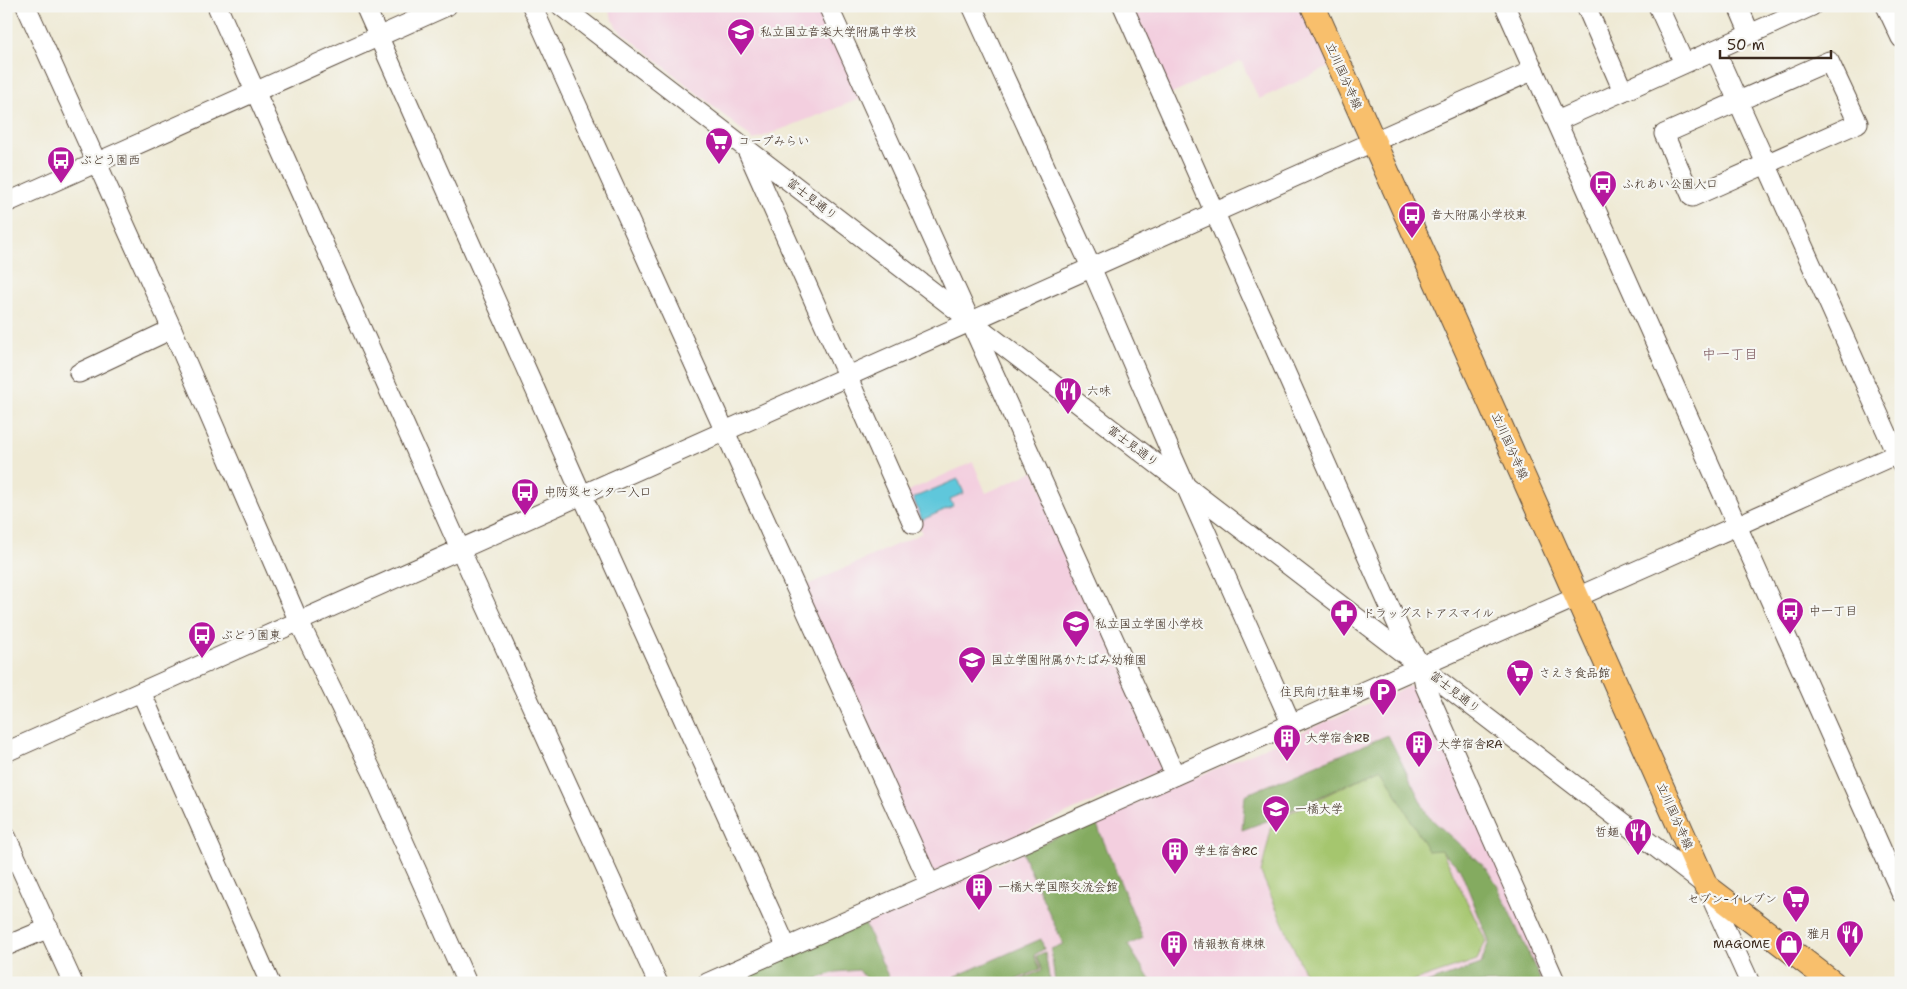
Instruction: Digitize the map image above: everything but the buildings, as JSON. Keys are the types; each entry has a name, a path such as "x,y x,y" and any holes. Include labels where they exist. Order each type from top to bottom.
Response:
{"main road":[{"name":"立川国分寺線","path":"1313,6 1706,886"},
{"path":"1706,886 1833,983"}],"street":[{"path":"26,6 172,329 299,622 373,773 467,983"},
{"path":"218,6 460,549 658,983"},
{"path":"365,6 582,495 787,948"},
{"path":"6,203 447,6"},
{"path":"532,6 930,884"},
{"name":"富士見通り","path":"561,6 1706,886"},
{"path":"828,6 1175,775"},
{"path":"972,6 1091,267 1291,723"},
{"path":"1123,6 1403,637 1421,666 1425,686 1556,983"},
{"path":"1505,6 1901,893"},
{"path":"1586,6 1623,91"},
{"path":"1658,6 1684,64"},
{"path":"1738,6 1750,34"},
{"path":"1557,121 1812,6"},
{"path":"1886,6 1901,38"},
{"path":"707,983 1737,526 1899,457 1715,50"},
{"path":"1829,61 1858,123 1692,197 1664,134 1739,102 1829,61"},
{"path":"6,752 1373,140 1534,70"},
{"path":"746,149 913,524"},
{"path":"79,373 172,329"},
{"path":"141,692 270,983"},
{"path":"6,836 73,983"},
{"path":"1706,886 1750,983"},
{"path":"6,946 49,928"}],"shaded area":[{"path":"607,6 825,6 865,97 754,140 616,27"},
{"path":"1128,6 1305,6 1332,66 1259,99 1241,61 1168,95"},
{"path":"973,462 986,493 1034,471 1167,768 930,875 801,588 922,533 904,493"},
{"name":"一橋大学","path":"1421,681 1551,983 724,983 865,924 1095,820"}],"green space":[{"path":"1388,735 1428,816 1489,871 1542,983 1427,983 1481,964 1489,941 1460,869 1441,850 1428,851 1382,768 1272,819 1242,830 1245,795"},
{"path":"1398,760 1486,941 1477,960 1408,983 1309,983 1261,873 1273,821"},
{"path":"1095,820 1143,938 1128,945 1152,983 1055,983 1051,949 1063,944 1022,852"},
{"path":"865,924 891,983 869,983 859,970 836,972 805,983 724,983"},
{"path":"1041,939 1044,949 1034,955 1040,969 1009,983 957,983 954,977"},
{"path":"1045,952 1050,983 1014,983 1042,970 1036,956"}],"water":[{"path":"958,479 964,493 950,499 953,506 922,520 913,498"}],"place":[{"name":"私立国立音楽大学附属中学校","path":"741,56"},
{"name":"コープみらい","path":"719,165"},
{"name":"ぶどう園西","path":"61,184"},
{"name":"ふれあい公園入口","path":"1603,208"},
{"name":"音大附属小学校東","path":"1412,239"},
{"name":"六味","path":"1068,415"},
{"name":"中防災センター入口","path":"525,516"},
{"name":"中一丁目","path":"1790,635"},
{"name":"ドラッグストアスマイル","path":"1344,637"},
{"name":"私立国立学園小学校","path":"1076,648"},
{"name":"ぶどう園東","path":"202,659"},
{"name":"国立学園附属かたばみ幼稚園","path":"972,684"},
{"name":"さえき食品館","path":"1520,697"},
{"name":"住民向け駐車場","path":"1383,716"},
{"name":"大学宿舎RB","path":"1287,762"},
{"name":"大学宿舎RA","path":"1419,768"},
{"name":"一橋大学","path":"1276,833"},
{"name":"哲麺","path":"1638,856"},
{"name":"学生宿舎RC","path":"1175,875"},
{"name":"一橋大学国際交流会館","path":"979,911"},
{"name":"セブン-イレブン","path":"1796,923"},
{"name":"雅月","path":"1850,958"},
{"name":"情報教育棟棟","path":"1174,968"},
{"name":"MAGOME","path":"1789,968"}],"district":[{"name":"中一丁目","path":"1730,354"}]}
